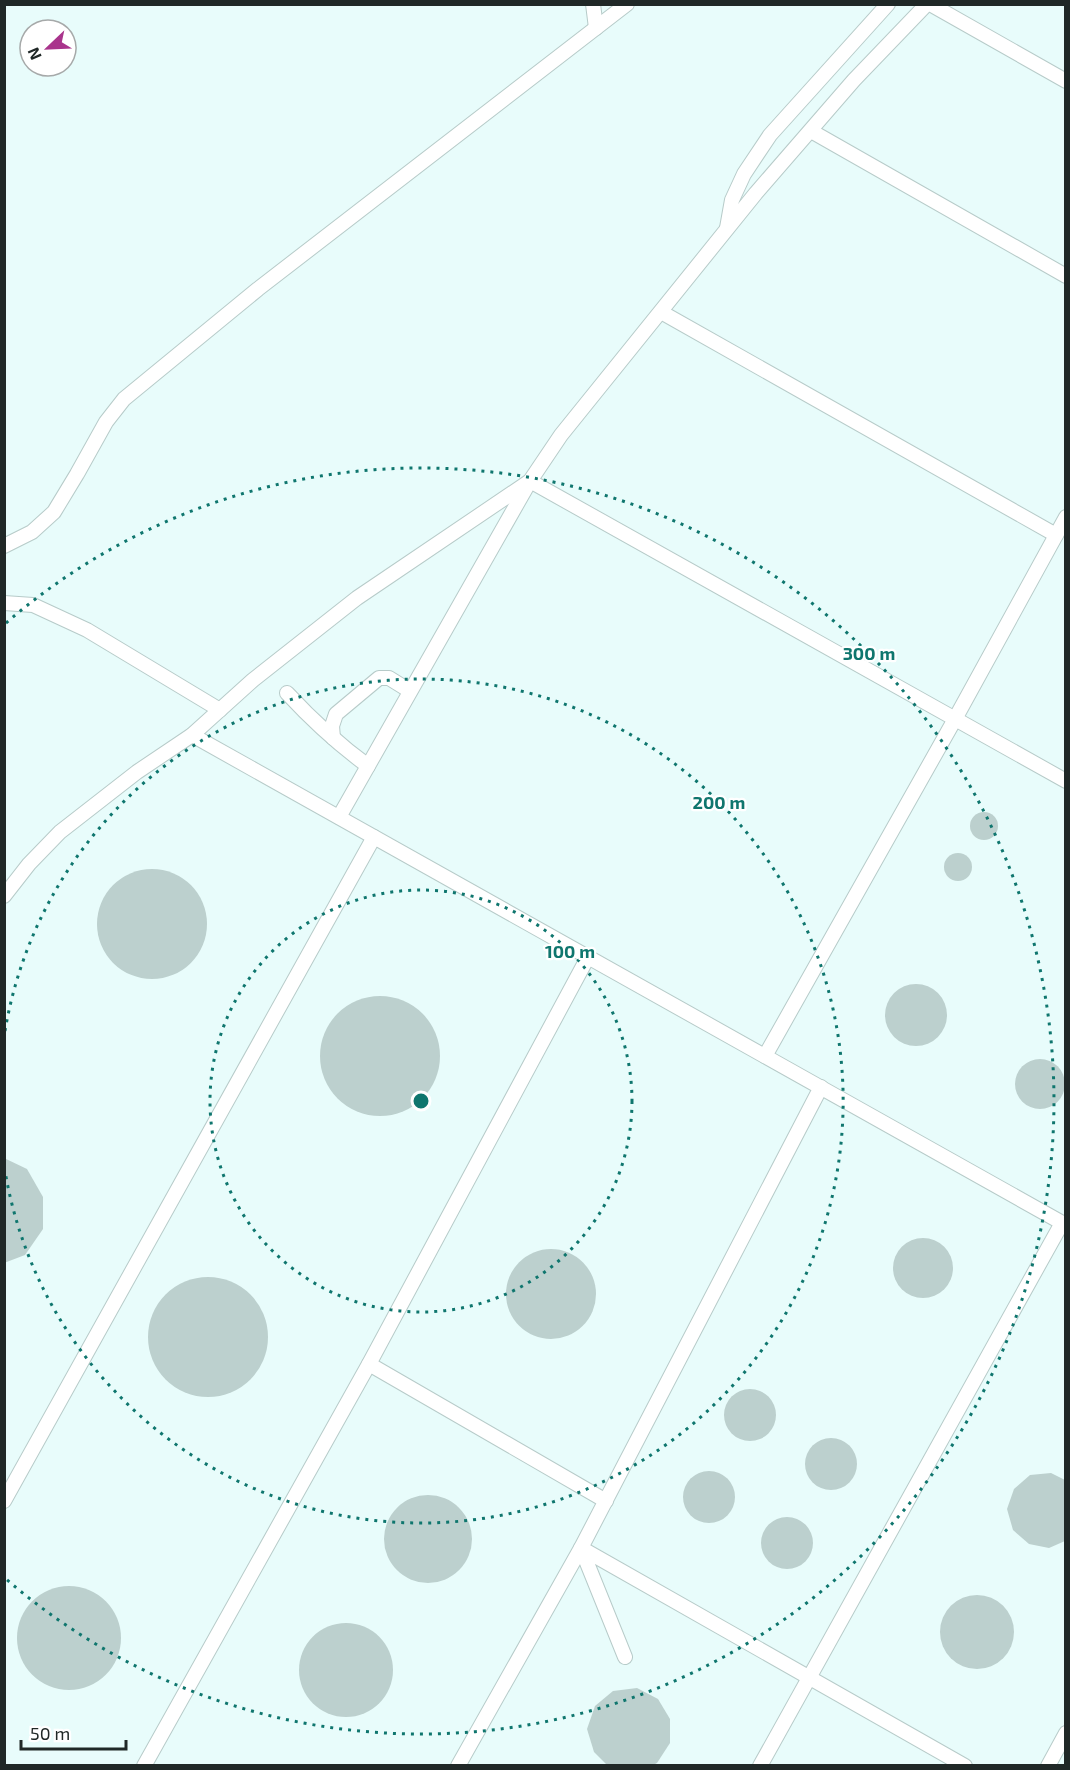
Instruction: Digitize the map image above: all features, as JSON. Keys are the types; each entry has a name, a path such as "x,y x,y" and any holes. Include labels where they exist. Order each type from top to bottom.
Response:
{"street":[{"path":"593,4 596,28"},
{"path":"4,546 32,532 54,512 106,422 124,399 258,289 627,4"},
{"path":"727,229 732,200 744,174 770,135 888,4"},
{"path":"339,817 530,481 561,435 756,193 855,80 928,4 1065,81"},
{"path":"811,131 1065,276"},
{"path":"661,312 1056,535"},
{"path":"4,896 29,864 60,832 137,772 192,735 254,680 357,598 530,481"},
{"path":"530,481 1065,781"},
{"path":"765,1056 955,719 1065,517"},
{"path":"4,603 33,605 87,630 220,710"},
{"path":"333,738 332,726 336,714 379,678 389,678 410,691"},
{"path":"287,693 307,715 368,766"},
{"path":"192,735 1064,1224 760,1766"},
{"path":"4,1501 374,837"},
{"path":"144,1766 369,1364 588,957"},
{"path":"458,1766 581,1548 821,1087"},
{"path":"369,1364 606,1501"},
{"path":"581,1548 964,1766"},
{"path":"581,1548 626,1657"},
{"path":"1048,1766 1065,1733"}],"building":[{"path":"984,812 994,816 998,826 994,836 984,840 974,836 970,826 974,816"},
{"path":"958,853 968,857 972,867 968,877 958,881 948,877 944,867 948,857"},
{"path":"152,869 173,873 191,885 203,903 207,924 203,945 191,963 173,975 152,979 131,975 113,963 101,945 97,924 101,903 113,885 131,873"},
{"path":"916,984 938,993 947,1015 938,1037 916,1046 894,1037 885,1015 894,993"},
{"path":"380,996 403,1000 423,1013 436,1033 440,1056 436,1079 423,1099 403,1112 380,1116 357,1112 337,1099 324,1079 320,1056 324,1033 337,1013 357,1000"},
{"path":"1035,1059 1045,1059 1058,1066 1065,1079 1065,1089 1058,1102 1045,1109 1035,1109 1026,1105 1019,1098 1015,1089 1015,1079 1019,1070 1026,1063"},
{"path":"4,1158 27,1169 43,1197 43,1229 25,1255 4,1263"},
{"path":"923,1238 940,1243 948,1251 953,1268 948,1285 940,1293 923,1298 906,1293 898,1285 893,1268 898,1251 906,1243"},
{"path":"551,1249 576,1257 588,1269 596,1294 588,1319 576,1331 551,1339 526,1331 514,1319 506,1294 514,1269 526,1257"},
{"path":"208,1277 231,1281 251,1294 264,1314 268,1337 264,1360 251,1380 231,1393 208,1397 185,1393 165,1380 152,1360 148,1337 152,1314 165,1294 185,1281"},
{"path":"745,1389 755,1389 764,1393 772,1401 776,1415 772,1429 764,1437 755,1441 745,1441 736,1437 728,1429 724,1420 724,1410 728,1401 736,1393"},
{"path":"826,1438 836,1438 845,1442 853,1450 857,1464 853,1478 845,1486 836,1490 826,1490 817,1486 809,1478 805,1469 805,1459 809,1450 817,1442"},
{"path":"704,1471 714,1471 723,1475 731,1483 735,1497 731,1511 723,1519 714,1523 704,1523 695,1519 687,1511 683,1502 683,1492 687,1483 695,1475"},
{"path":"1051,1473 1065,1480 1065,1541 1049,1548 1029,1544 1013,1530 1007,1509 1014,1489 1030,1475"},
{"path":"419,1495 437,1495 453,1502 465,1514 472,1530 472,1548 465,1564 453,1576 437,1583 419,1583 403,1576 391,1564 384,1548 384,1530 391,1514 403,1502"},
{"path":"782,1517 792,1517 801,1521 809,1529 813,1543 809,1557 801,1565 792,1569 782,1569 773,1565 765,1557 761,1548 761,1538 765,1529 773,1521"},
{"path":"69,1586 89,1590 106,1601 117,1618 121,1638 117,1658 106,1675 89,1686 69,1690 49,1686 32,1675 21,1658 17,1638 21,1618 32,1601 49,1590"},
{"path":"977,1595 991,1598 1003,1606 1011,1618 1014,1632 1011,1646 1003,1658 991,1666 977,1669 963,1666 951,1658 943,1646 940,1632 943,1618 951,1606 963,1598"},
{"path":"346,1623 364,1627 379,1637 389,1652 393,1670 389,1688 379,1703 364,1713 346,1717 328,1713 313,1703 303,1688 299,1670 303,1652 313,1637 328,1627"},
{"path":"637,1688 658,1699 670,1719 670,1743 657,1763 651,1766 608,1766 594,1752 587,1729 595,1706 613,1691"}]}
